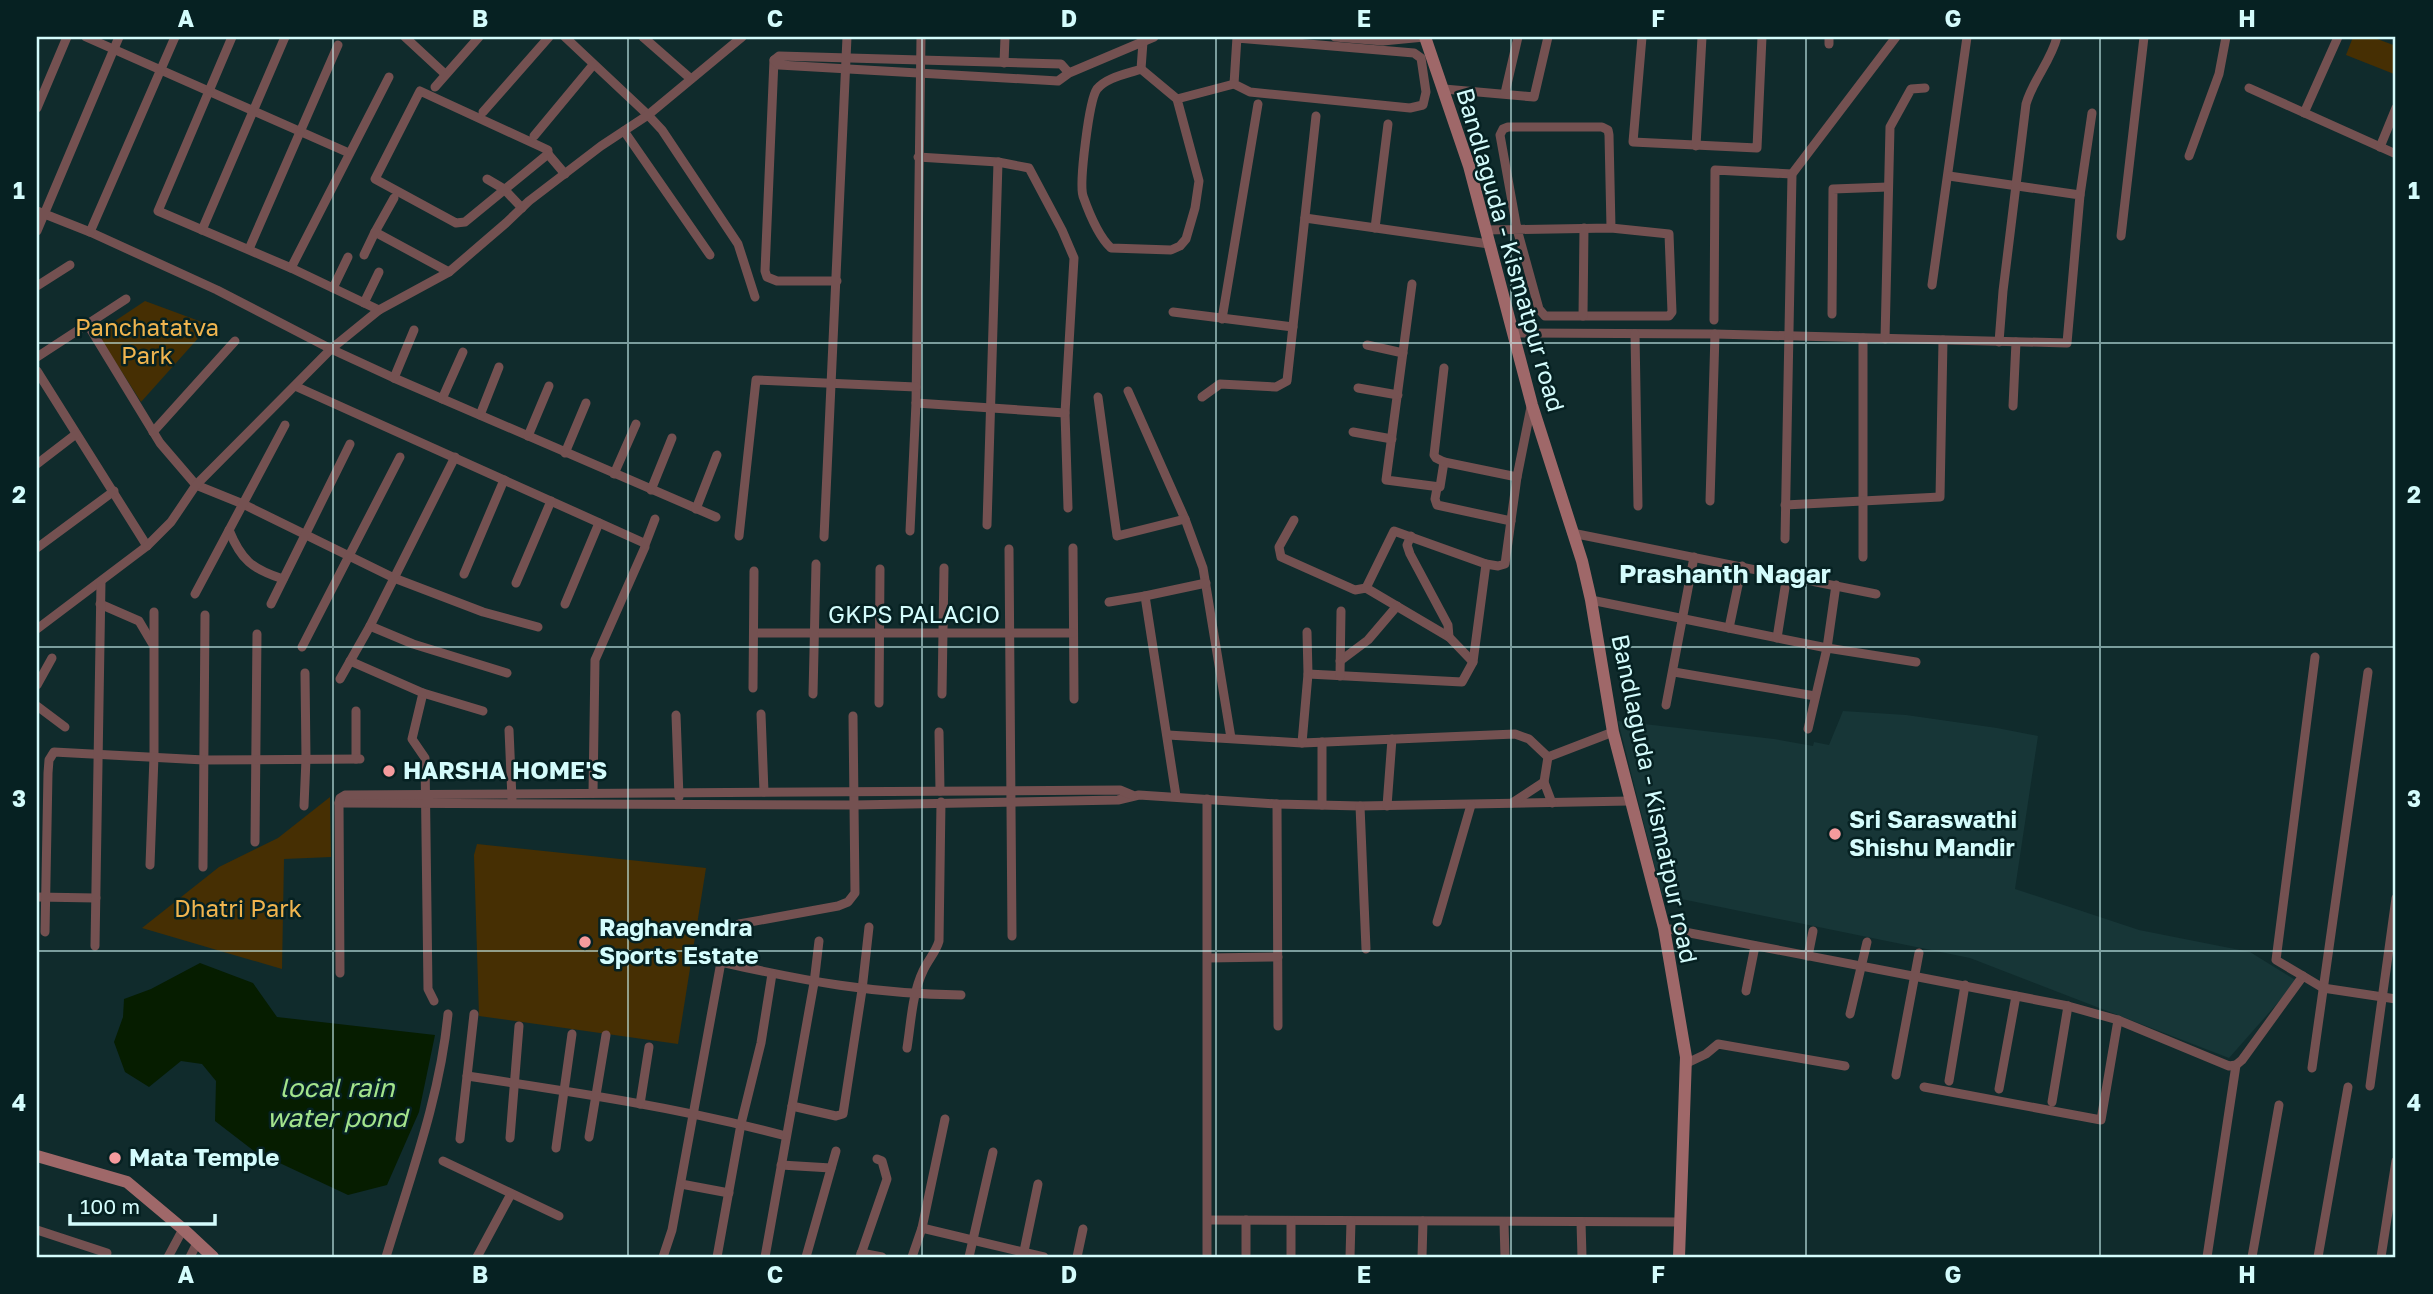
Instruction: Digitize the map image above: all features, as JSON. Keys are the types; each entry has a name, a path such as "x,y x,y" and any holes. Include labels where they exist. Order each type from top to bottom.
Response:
{"street":[{"path":"37,108 68,37"},
{"path":"86,37 349,153"},
{"path":"37,231 41,213 119,37"},
{"path":"90,232 175,37"},
{"path":"232,37 158,211 291,268 379,310"},
{"path":"202,230 285,37"},
{"path":"405,37 445,74"},
{"path":"435,87 479,37"},
{"path":"484,112 549,37"},
{"path":"565,37 662,130 738,244 755,298"},
{"path":"643,37 691,79"},
{"path":"37,629 146,547 171,523 196,485 331,349 379,310 449,272 522,208 648,115 742,37"},
{"path":"824,537 847,37"},
{"path":"910,531 916,402 921,37"},
{"path":"1003,63 1005,37"},
{"path":"774,60 779,65 1058,80 1154,37"},
{"path":"1335,37 1383,41 1425,37"},
{"name":"Bandlaguda - Kismatpur road","path":"1425,37 1469,166 1532,405 1591,600 1613,732 1664,928 1685,1064 1679,1257"},
{"path":"1505,93 1518,37"},
{"path":"1444,89 1534,97 1548,37"},
{"path":"1642,37 1633,142 1757,148 1762,37"},
{"path":"1696,146 1702,37"},
{"path":"1785,539 1792,174 1896,37"},
{"path":"1931,285 1949,176 1967,37"},
{"path":"1999,342 2025,104 2057,37"},
{"path":"2121,236 2144,37"},
{"path":"2189,156 2219,75 2227,37"},
{"path":"2304,113 2338,37"},
{"path":"1177,99 1234,84 1250,92 1410,108 1423,105 1426,92 1421,58 1414,53 1237,38 1234,84"},
{"path":"1141,69 1143,42"},
{"path":"249,250 338,45"},
{"path":"837,281 777,281 767,277 765,271 774,60 779,56 1061,64 1069,74"},
{"path":"534,136 593,65"},
{"path":"1141,69 1177,99 1199,181 1186,239 1181,246 1171,250 1111,248 1103,240 1082,193 1090,107 1097,89 1108,80 1141,69"},
{"path":"291,268 389,77"},
{"path":"1885,339 1890,127 1911,89 1925,88"},
{"path":"2249,88 2396,155"},
{"path":"548,154 460,224 375,179 417,93 424,91 548,150 548,154 565,174"},
{"path":"1222,319 1258,104"},
{"path":"2380,147 2396,108"},
{"path":"1513,333 1715,334 2067,343 2080,195 2092,113"},
{"path":"1202,397 1220,384 1276,387 1287,381 1316,116"},
{"path":"1376,228 1388,124"},
{"path":"1485,230 1517,229 1611,228 1669,234 1672,312 1664,316 1545,316 1539,309 1517,229 1500,135 1503,129 1602,127 1608,130 1611,228"},
{"path":"624,131 710,255"},
{"path":"919,157 998,162 1029,168 1074,258 1065,413 1068,508"},
{"path":"987,525 998,162"},
{"path":"1714,320 1715,170 1792,174"},
{"path":"1949,176 2080,195"},
{"path":"487,179 504,189 522,208"},
{"path":"1832,314 1833,189 1888,187"},
{"path":"364,255 394,198"},
{"path":"41,213 90,232 238,300 331,349 394,378 716,517"},
{"path":"1305,218 1489,244"},
{"path":"1583,316 1584,228"},
{"path":"375,232 449,272"},
{"path":"333,288 348,257"},
{"path":"37,286 70,265"},
{"path":"364,303 379,272"},
{"path":"1412,284 1386,480 1437,488"},
{"path":"37,357 126,299"},
{"path":"1173,312 1293,327"},
{"path":"88,326 153,432 196,485 394,578 483,612 538,627"},
{"path":"394,378 414,330"},
{"path":"1635,334 1638,506"},
{"path":"1710,501 1715,334"},
{"path":"1863,338 1863,557"},
{"path":"1785,505 1940,497 1943,340"},
{"path":"153,432 234,341"},
{"path":"2013,406 2016,342"},
{"path":"1367,345 1403,353"},
{"path":"442,399 463,352"},
{"path":"480,415 499,367"},
{"path":"1444,368 1434,454 1436,458 1517,477"},
{"path":"37,371 114,491 146,547"},
{"path":"739,536 756,380 916,387"},
{"path":"295,386 645,545"},
{"path":"528,436 549,386"},
{"path":"1358,388 1398,395"},
{"path":"1128,391 1185,519 1206,583 1230,738"},
{"path":"1098,397 1117,536 1185,519"},
{"path":"916,402 1065,413"},
{"path":"565,453 586,403"},
{"path":"1366,588 1392,532 1396,531 1486,564 1505,564 1517,477 1532,405"},
{"path":"614,474 636,424"},
{"path":"195,594 285,425"},
{"path":"1353,432 1392,439"},
{"path":"37,464 76,434"},
{"path":"651,489 672,438"},
{"path":"271,604 350,444"},
{"path":"696,509 716,455"},
{"path":"302,647 400,457"},
{"path":"340,679 370,626 455,457"},
{"path":"1444,462 1441,484 1437,488 1435,499 1437,505 1511,521"},
{"path":"464,574 504,480"},
{"path":"37,548 114,491"},
{"path":"516,583 551,501"},
{"path":"593,793 595,660 655,519"},
{"path":"1294,520 1279,547 1281,557 1355,590 1366,588 1449,637 1473,662"},
{"path":"565,604 599,523"},
{"path":"229,530 239,553 248,563 283,579"},
{"path":"1572,533 1876,594"},
{"path":"1411,536 1407,545 1410,554 1448,625 1449,637"},
{"path":"1010,548 1012,936"},
{"path":"1073,548 1074,699"},
{"path":"1665,705 1674,672 1681,619 1694,557"},
{"path":"813,694 816,564"},
{"path":"1308,674 1458,683 1465,679 1473,662 1486,564"},
{"path":"1729,628 1742,566"},
{"path":"943,694 944,568"},
{"path":"879,703 880,569"},
{"path":"752,688 754,571"},
{"path":"1777,638 1787,575"},
{"path":"95,946 101,582"},
{"path":"1109,602 1206,583"},
{"path":"1808,729 1827,648 1836,585"},
{"path":"1144,596 1177,796"},
{"path":"1591,600 1827,648 1916,662"},
{"path":"100,604 139,621 153,646"},
{"path":"1340,661 1368,640 1397,606"},
{"path":"1340,676 1341,611"},
{"path":"150,865 154,756 154,612"},
{"path":"203,867 205,615"},
{"path":"370,626 413,644 508,673"},
{"name":"GKPS PALACIO","path":"755,633 1073,632"},
{"path":"1302,743 1308,674 1307,632"},
{"path":"256,842 257,634"},
{"path":"2315,657 2276,960 2323,988 2396,999"},
{"path":"37,685 52,658"},
{"path":"350,661 423,693 483,711"},
{"path":"1674,672 1815,696"},
{"path":"2312,1068 2368,672"},
{"path":"304,806 306,673"},
{"path":"423,693 412,739 425,758 428,989 434,1001"},
{"path":"37,706 65,727"},
{"path":"44,932 41,897 49,760 54,752 204,760 358,759 356,711"},
{"path":"761,714 764,792"},
{"path":"676,715 679,799"},
{"path":"740,924 838,906 848,902 855,893 853,716"},
{"path":"509,730 512,799"},
{"path":"939,732 940,791"},
{"path":"1548,757 1613,732"},
{"path":"1168,736 1302,743 1515,734 1529,739 1548,757"},
{"path":"1387,806 1392,739"},
{"path":"1322,742 1322,805"},
{"path":"1548,757 1544,782 1552,803"},
{"path":"37,766 48,773"},
{"path":"1510,804 1544,782"},
{"path":"340,973 339,803 340,798 345,795 424,793 512,799 679,799 854,805 1120,790 1134,796 1360,806 1630,801"},
{"path":"339,803 425,804 593,793 679,799 764,792 940,791 1011,796"},
{"path":"1207,799 1207,1257"},
{"path":"906,1048 923,970 939,941 941,802"},
{"path":"1277,804 1278,1026"},
{"path":"1437,922 1471,805"},
{"path":"1360,806 1366,949"},
{"path":"41,897 96,898"},
{"path":"2371,1086 2396,898"},
{"path":"792,1106 836,1116 843,1114 869,927"},
{"path":"1664,928 2068,1006 2118,1020 2229,1066 2242,1060 2303,976"},
{"path":"1808,956 1813,931"},
{"path":"765,1257 814,983 819,941"},
{"path":"1850,1014 1867,942"},
{"path":"1746,991 1755,946"},
{"path":"1896,1075 1919,953"},
{"path":"1208,958 1278,957"},
{"path":"663,1257 672,1230 721,962 814,983 862,990 916,995 961,995"},
{"path":"717,1257 741,1124 761,1043 772,974"},
{"path":"1949,1081 1965,985"},
{"path":"1999,1089 2016,996"},
{"path":"2052,1102 2068,1006"},
{"path":"386,1257 428,1120 448,1014"},
{"path":"460,1139 474,1014"},
{"path":"1924,1087 2101,1120 2118,1020"},
{"path":"510,1139 519,1026"},
{"path":"556,1148 572,1034"},
{"path":"589,1137 606,1035"},
{"path":"1685,1064 1706,1054 1718,1044 1844,1066"},
{"path":"640,1104 649,1047"},
{"path":"2207,1257 2236,1065"},
{"path":"467,1076 595,1095 741,1124 786,1136"},
{"path":"2318,1257 2348,1087"},
{"path":"2252,1257 2279,1105"},
{"path":"912,1257 922,1227 945,1119"},
{"path":"806,1257 836,1151"},
{"path":"969,1257 993,1152"},
{"path":"37,1156 127,1182 213,1257"},
{"path":"877,1159 882,1161 887,1179 860,1255 882,1257"},
{"path":"443,1161 559,1216"},
{"path":"2381,1257 2396,1161"},
{"path":"781,1165 831,1168"},
{"path":"681,1184 729,1193"},
{"path":"1023,1254 1038,1184"},
{"path":"478,1257 511,1194"},
{"path":"1208,1220 1680,1222"},
{"path":"1247,1220 1247,1257"},
{"path":"1291,1221 1291,1257"},
{"path":"1350,1257 1351,1221"},
{"path":"1422,1257 1423,1222"},
{"path":"1504,1222 1504,1257"},
{"path":"1581,1222 1581,1257"},
{"path":"922,1227 1023,1254 1044,1257"},
{"path":"168,1257 183,1229"},
{"path":"1077,1257 1083,1229"},
{"path":"37,1230 107,1253"},
{"path":"190,1257 197,1243"}],"shaded area":[{"name":"Sri Saraswathi Shishu Mandir","path":"1843,711 1906,715 2038,736 2015,889 2139,930 2250,952 2297,981 2229,1058 1970,958 1662,895 1618,721 1813,746 1814,742 1829,745"}],"green space":[{"path":"2353,37 2372,37 2396,46 2394,74 2346,55"},
{"name":"Panchatatva Park","path":"145,301 210,325 141,402 97,333"},
{"name":"Dhatri Park","path":"330,797 331,857 284,859 282,969 142,928 219,867 278,838"},
{"name":"Raghavendra Sports Estate","path":"477,844 706,868 678,1044 479,1016 474,855"}],"water":[{"name":"local rain water pond","path":"200,963 253,983 277,1017 435,1035 419,1112 387,1185 348,1195 254,1151 215,1121 216,1081 202,1064 181,1061 149,1087 125,1072 114,1042 123,1017 124,999 151,989"}],"place":[{"name":"HARSHA HOME'S","path":"389,771"},
{"name":"Sri Saraswathi Shishu Mandir","path":"1835,834"},
{"name":"Raghavendra Sports Estate","path":"585,942"},
{"name":"Mata Temple","path":"115,1158"}],"district":[{"name":"Prashanth Nagar","path":"1725,574"}]}
